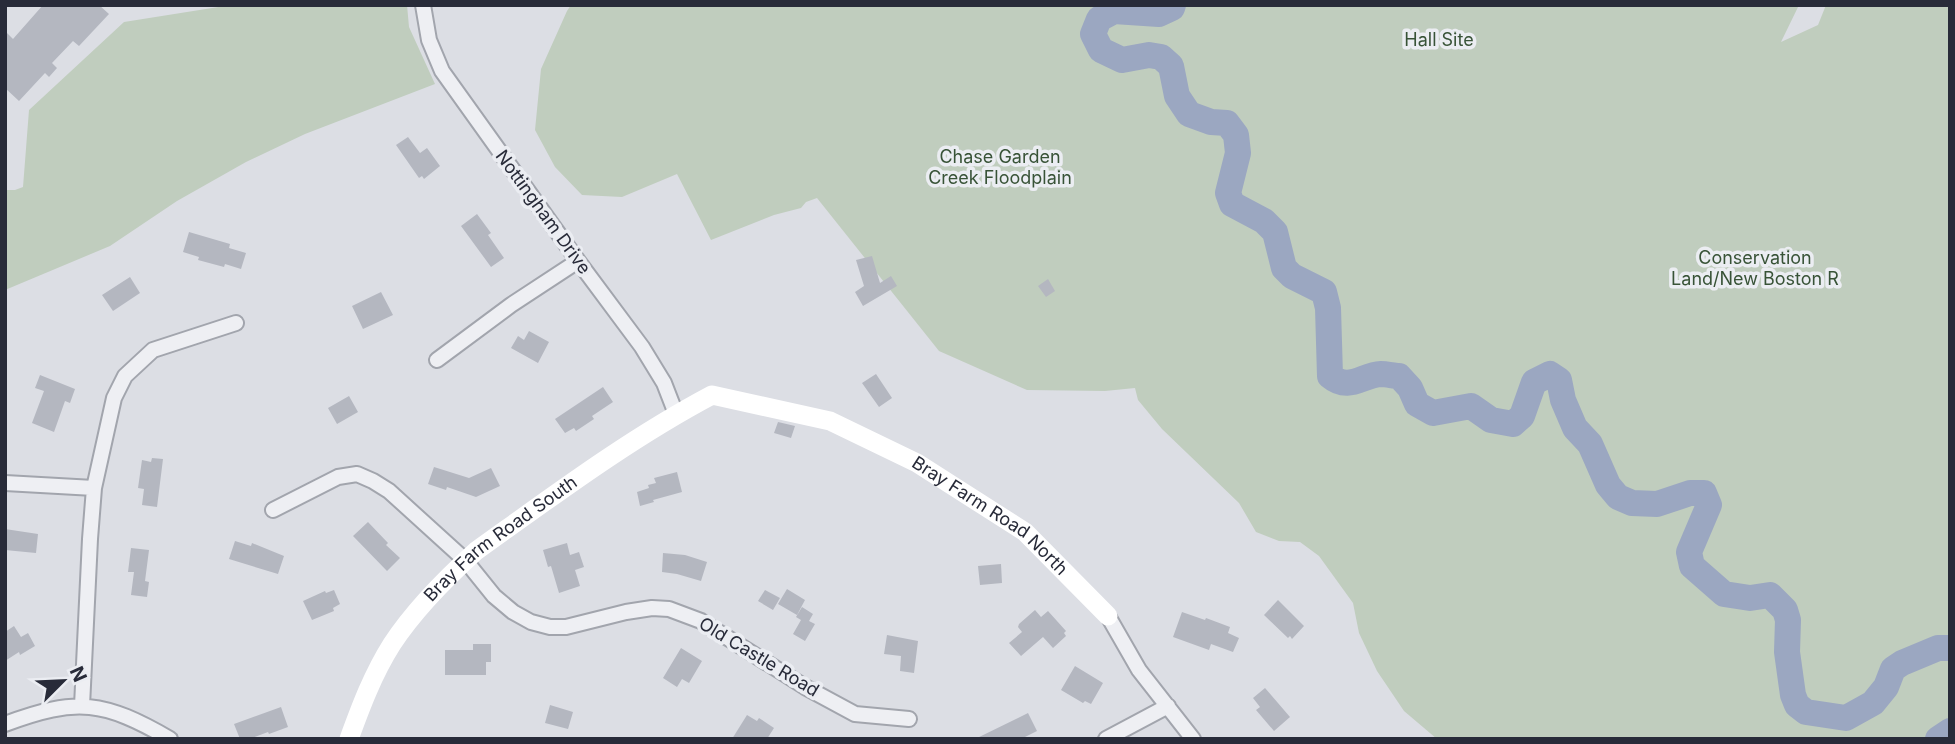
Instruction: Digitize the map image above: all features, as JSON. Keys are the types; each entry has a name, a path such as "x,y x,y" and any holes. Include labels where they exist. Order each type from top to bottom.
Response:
{"street":[{"name":"Nottingham Drive","path":"423,5 429,40 442,71 642,347 664,383 676,414"},
{"path":"437,360 511,305 578,261"},
{"path":"82,706 94,488 114,398 125,376 153,350 236,323"},
{"name":"Bray Farm Road South","path":"349,739 369,686 392,644 437,588 465,560 566,487 676,414 712,395"},
{"name":"Bray Farm Road North","path":"712,395 830,421 917,463 1026,532 1108,616 1139,670 1194,739"},
{"name":"Old Castle Road","path":"273,510 338,477 357,474 389,491 465,560 494,597 531,622 550,627 566,627 626,612 652,608 669,609 701,621 804,687 855,713 909,719"},
{"path":"5,483 94,488"},
{"path":"5,724 42,711 82,706 108,709 139,721 170,739"},
{"path":"1107,739 1168,706"}],"green space":[{"path":"231,5 407,5 409,27 435,84 305,134 246,162 177,201 110,246 5,290 5,190 23,187 29,110 124,22"},
{"path":"571,5 1799,5 1781,42 1818,25 1826,5 1950,5 1950,739 1437,739 1404,711 1377,671 1359,633 1353,603 1319,556 1300,542 1279,541 1256,532 1239,503 1162,429 1138,400 1135,388 1105,391 1027,390 939,351 817,198 806,202 801,208 774,215 711,240 677,174 622,197 582,195 555,167 535,130 541,69"}],"building":[{"path":"43,5 99,5 109,14 79,46 73,41 52,63 57,68 49,77 45,73 19,101 5,88 5,31 13,39"},
{"path":"408,137 420,153 427,148 440,166 424,179 422,176 419,178 396,145"},
{"path":"477,214 504,258 491,267 461,226"},
{"path":"189,232 230,244 229,248 246,253 241,269 198,260 199,257 183,252"},
{"path":"872,256 880,283 891,276 897,286 863,306 855,292 864,286 856,260"},
{"path":"130,277 140,293 113,311 102,295"},
{"path":"1048,279 1055,291 1046,297 1038,286"},
{"path":"381,292 393,315 363,329 352,306"},
{"path":"529,331 549,342 538,363 511,348 518,336 524,340"},
{"path":"876,374 892,398 879,407 862,383"},
{"path":"40,375 75,389 70,403 65,401 54,432 32,423 44,391 35,388"},
{"path":"603,387 613,402 576,431 574,428 565,433 555,419"},
{"path":"349,396 358,412 337,424 328,408"},
{"path":"778,422 795,426 791,438 774,433"},
{"path":"152,458 163,459 157,507 142,505 144,489 138,488 142,460 151,462"},
{"path":"434,467 469,478 491,468 500,486 476,497 447,487 446,490 428,484"},
{"path":"677,472 682,492 640,506 637,492 656,483 654,478"},
{"path":"368,522 400,558 387,571 353,536"},
{"path":"5,529 38,534 36,553 5,550"},
{"path":"235,541 251,546 252,543 284,556 278,574 229,559"},
{"path":"567,543 570,555 579,552 584,567 575,570 580,586 559,593 543,550"},
{"path":"131,548 149,550 145,581 149,582 147,597 131,595 134,572 128,572"},
{"path":"663,553 685,555 707,562 701,581 662,572"},
{"path":"1001,564 1002,583 980,585 978,566"},
{"path":"787,589 805,600 797,615 778,604"},
{"path":"334,590 340,604 333,608 334,611 312,620 303,601"},
{"path":"765,590 780,598 773,610 758,601"},
{"path":"1278,600 1304,626 1292,639 1264,615"},
{"path":"802,607 813,614 809,621 815,624 805,641 793,634 801,620 796,617"},
{"path":"1035,610 1041,617 1048,611 1066,631 1066,636 1053,648 1043,637 1021,656 1009,643 1022,632 1019,624"},
{"path":"1182,612 1230,627 1228,633 1239,638 1233,652 1211,644 1209,650 1173,637"},
{"path":"14,626 21,637 28,633 35,646 5,661 5,632"},
{"path":"887,635 918,641 914,673 900,671 901,656 884,654"},
{"path":"473,644 491,644 491,662 486,662 486,675 445,675 445,650 473,650"},
{"path":"681,648 702,661 689,683 682,679 677,687 663,678"},
{"path":"1075,666 1103,683 1091,704 1085,701 1083,703 1061,690"},
{"path":"1265,688 1290,717 1274,731 1256,710 1260,707 1253,698"},
{"path":"550,705 573,712 568,729 545,723"},
{"path":"281,707 288,727 249,739 240,739 234,724"},
{"path":"1028,713 1037,731 1021,739 975,739"},
{"path":"747,715 757,721 759,718 774,728 767,739 732,739"}],"waterway":[{"path":"1173,5 1159,14 1114,11 1099,19 1093,34 1101,50 1122,60 1149,55 1161,57 1171,66 1177,96 1189,114 1211,122 1227,123 1236,135 1238,153 1228,193 1232,204 1264,221 1275,232 1284,268 1292,276 1324,292 1328,308 1330,376 1343,383 1381,374 1399,376 1410,388 1417,404 1433,413 1471,406 1491,420 1513,424 1522,416 1534,382 1550,374 1559,380 1563,400 1575,428 1590,444 1608,485 1618,497 1632,503 1657,504 1690,493 1704,493 1709,505 1689,552 1692,566 1724,594 1750,598 1770,595 1785,610 1793,695 1797,705 1806,712 1846,718 1873,703 1886,687 1893,669 1938,648 1950,648"},
{"path":"1938,739 1950,731"}],"park label":[{"name":"Hall Site","path":"1439,40"},
{"name":"Chase Garden Creek Floodplain","path":"1000,167"},
{"name":"Conservation Land/New Boston R","path":"1755,268"}]}
